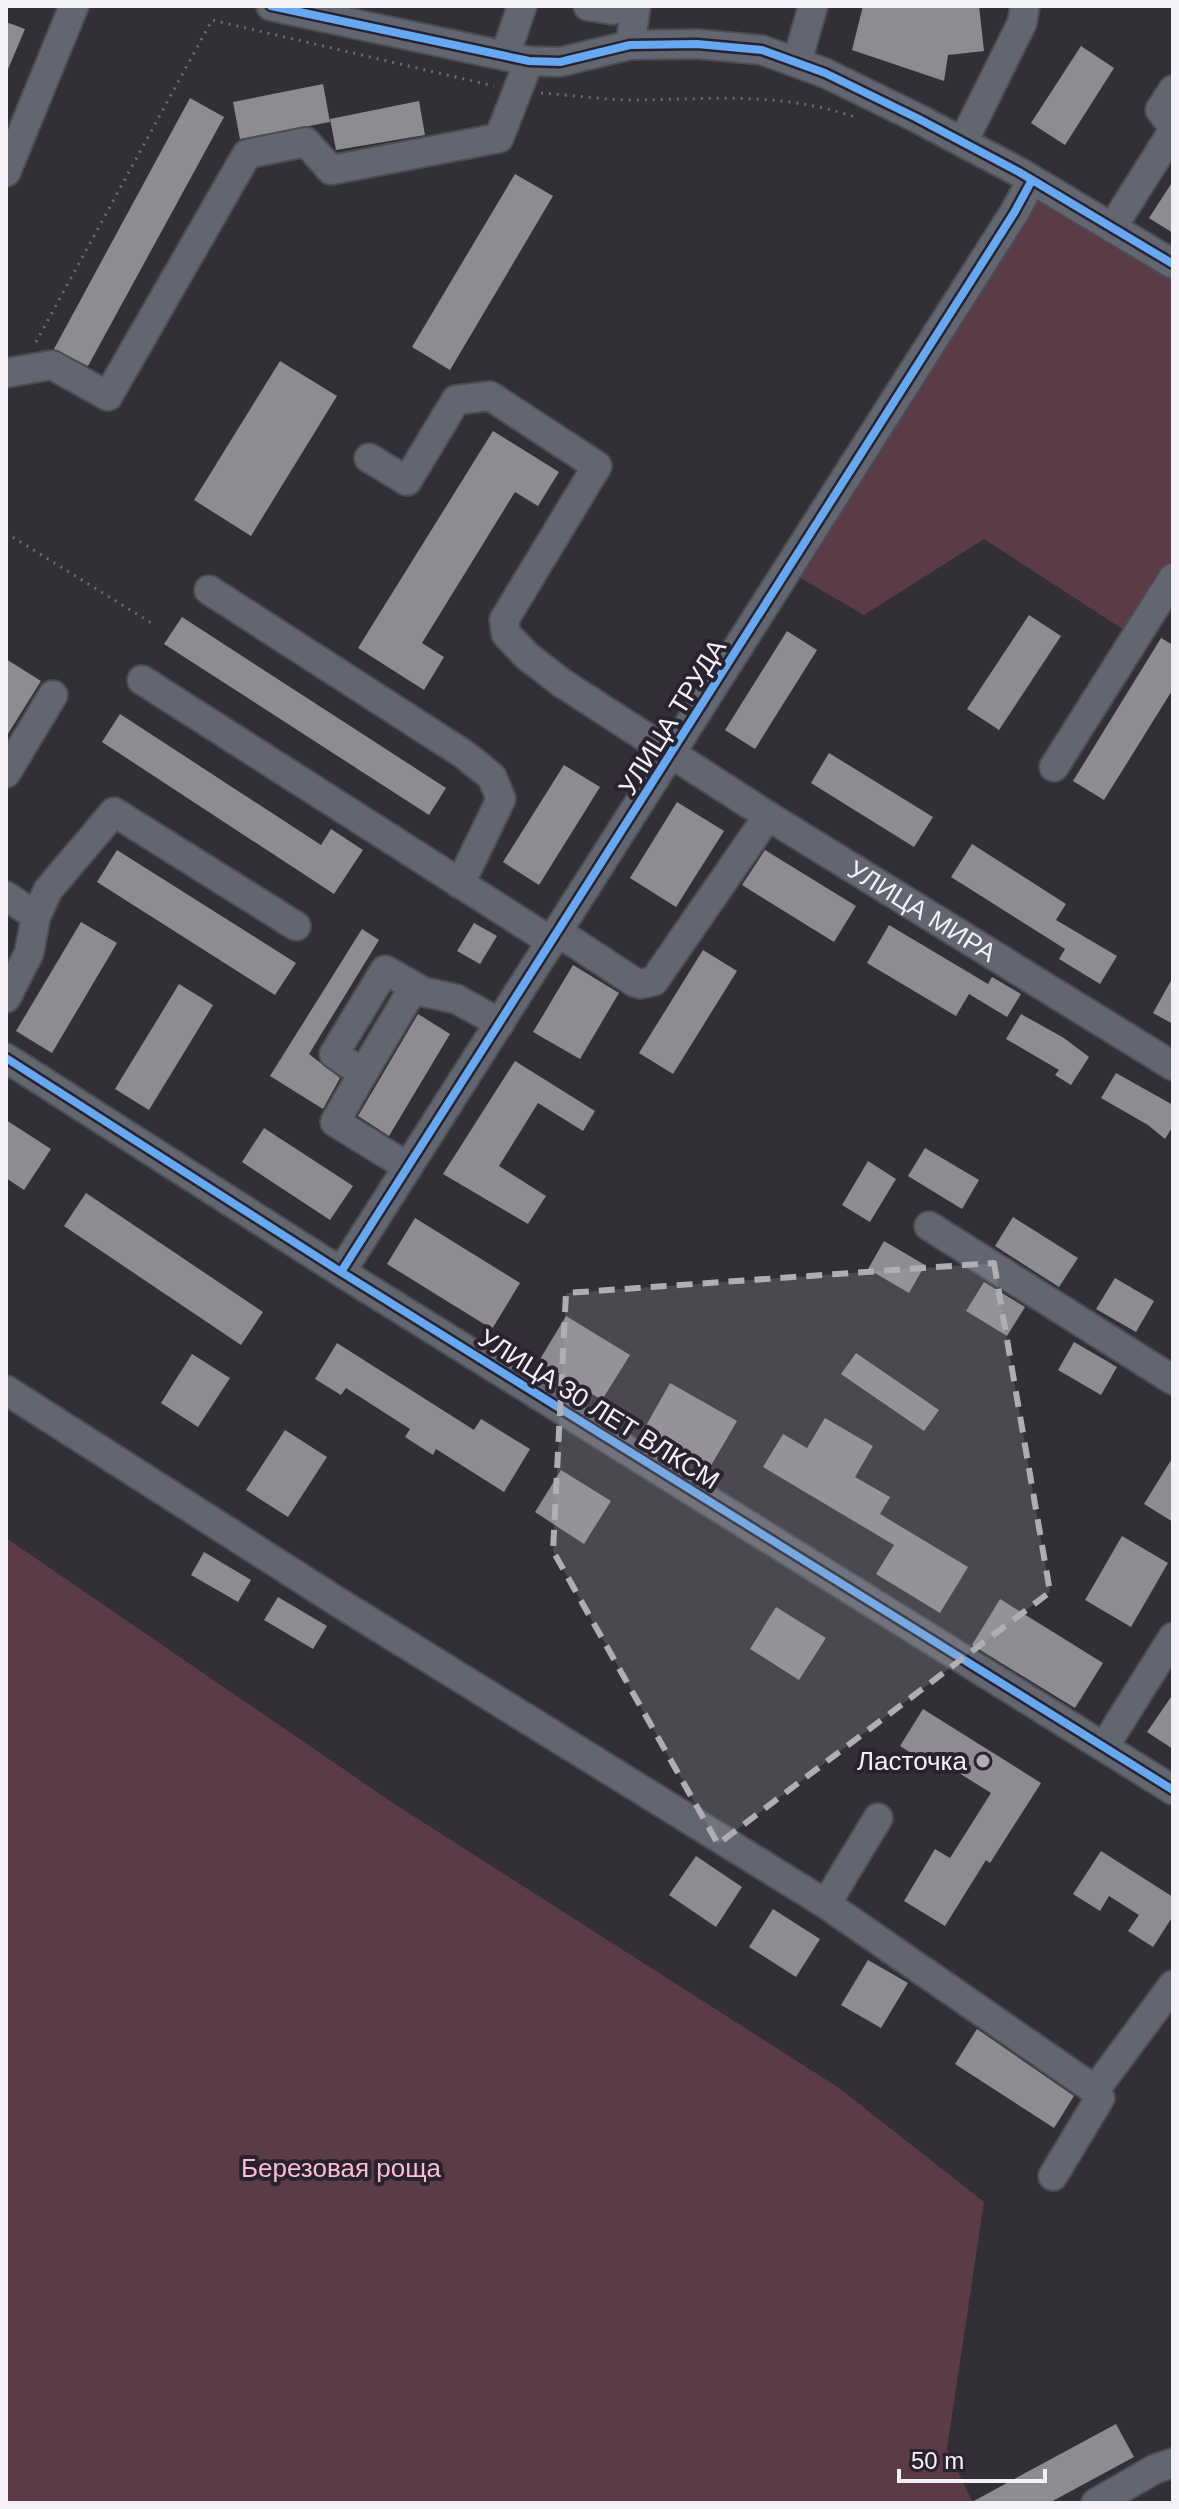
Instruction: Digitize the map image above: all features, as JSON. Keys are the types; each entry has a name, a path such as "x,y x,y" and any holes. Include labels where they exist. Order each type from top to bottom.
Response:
{"street":[{"path":"6,172 74,6"},
{"path":"271,6 517,58 560,62 630,45 697,44 762,50 825,73 963,142 1173,264"},
{"path":"6,373 52,365 108,396 247,154 306,142 331,170 499,138 517,58 522,6"},
{"path":"797,62 813,6"},
{"path":"963,142 1022,23 1025,6"},
{"path":"612,7 630,45"},
{"path":"1112,228 1173,128 1160,110 1173,90"},
{"name":"УЛИЦА ТРУДА","path":"341,1272 672,754 1032,180"},
{"name":"УЛИЦА МИРА","path":"369,458 407,481 456,400 490,396 597,466 504,620 506,634 527,656 562,683 768,816 1173,1066"},
{"path":"1054,767 1173,578"},
{"path":"209,590 465,755 492,777 501,799 460,884"},
{"path":"142,680 460,884 634,982 648,984 654,981 768,816"},
{"path":"6,773 53,695"},
{"path":"8,986 29,953 36,916 48,890 114,812 296,926"},
{"path":"6,896 36,916"},
{"path":"408,1167 335,1122 414,987 456,999 500,1023"},
{"name":"УЛИЦА 30 ЛЕТ ВЛКСМ","path":"6,1058 341,1272 1173,1790"},
{"path":"929,1226 1173,1380"},
{"path":"6,1390 338,1602 826,1904 1095,2090 1100,2098 1053,2176"},
{"path":"1104,1747 1173,1637"},
{"path":"826,1904 878,1818"},
{"path":"1095,2090 1173,1985"},
{"path":"1096,2503 1155,2469 1173,2463"}],"path":[{"path":"6,533 153,624"}],"highlighted area":[{"path":"994,1263 1050,1592 718,1844 553,1551 566,1293"}],"green space":[{"path":"1036,197 1173,279 1173,558 1127,632 984,539 864,615 795,575"},
{"name":"Березовая роща","path":"6,1538 396,1805 839,2088 984,2202 947,2449 973,2503 6,2503"}],"building":[{"path":"863,6 979,6 984,51 948,55 944,81 852,50"},
{"path":"6,22 25,29 6,74"},
{"path":"1081,46 1114,68 1065,145 1031,123"},
{"path":"323,84 330,122 240,139 233,102"},
{"path":"190,98 224,117 88,366 54,349"},
{"path":"419,101 425,135 336,150 330,119"},
{"path":"515,174 553,196 450,370 412,347"},
{"path":"1173,181 1173,233 1149,218"},
{"path":"280,361 337,396 251,536 194,500"},
{"path":"493,431 559,472 538,506 515,492 422,643 444,657 424,690 358,648"},
{"path":"1029,615 1061,636 999,730 967,709"},
{"path":"182,617 446,788 429,815 164,644"},
{"path":"787,631 817,650 755,749 725,730"},
{"path":"1161,638 1173,645 1173,689 1104,800 1073,781"},
{"path":"6,659 41,681 6,737"},
{"path":"120,714 321,845 331,829 363,850 334,894 102,742"},
{"path":"829,753 933,817 914,847 811,783"},
{"path":"564,765 600,787 539,885 503,862"},
{"path":"677,802 724,831 676,907 630,878"},
{"path":"972,844 1066,904 1056,920 1117,956 1100,984 1059,959 1065,949 951,877"},
{"path":"117,850 296,963 275,995 97,882"},
{"path":"765,850 856,906 834,942 742,885"},
{"path":"81,922 117,943 52,1053 16,1031"},
{"path":"474,923 497,936 480,964 457,951"},
{"path":"889,925 988,984 992,977 1021,994 1007,1017 969,994 956,1016 867,963"},
{"path":"362,929 379,940 309,1054 340,1078 323,1109 270,1076"},
{"path":"703,950 737,971 673,1074 639,1053"},
{"path":"573,965 619,993 580,1059 533,1032"},
{"path":"1173,977 1173,1024 1153,1013"},
{"path":"179,984 213,1005 149,1110 115,1089"},
{"path":"418,1014 450,1034 389,1136 358,1116"},
{"path":"1021,1014 1064,1038 1089,1057 1071,1085 1055,1075 1059,1070 1006,1039"},
{"path":"515,1061 595,1111 583,1131 538,1103 499,1166 546,1196 528,1224 443,1174"},
{"path":"1116,1073 1173,1105 1173,1126 1165,1139 1148,1125 1101,1098"},
{"path":"6,1120 51,1149 24,1190 6,1178"},
{"path":"264,1128 353,1186 330,1220 242,1162"},
{"path":"925,1148 979,1180 962,1209 908,1176"},
{"path":"868,1161 896,1179 870,1222 842,1205"},
{"path":"86,1193 263,1312 241,1345 64,1226"},
{"path":"1013,1217 1078,1258 1059,1287 995,1246"},
{"path":"415,1218 520,1283 492,1329 387,1264"},
{"path":"884,1241 925,1265 909,1293 868,1269"},
{"path":"1115,1278 1154,1301 1136,1332 1096,1309"},
{"path":"984,1282 1025,1307 1007,1336 966,1311"},
{"path":"566,1316 630,1355 602,1400 539,1361"},
{"path":"1074,1342 1117,1367 1101,1395 1058,1370"},
{"path":"337,1343 474,1430 481,1419 530,1449 504,1492 436,1449 433,1455 405,1437 410,1429 346,1388 341,1395 315,1379"},
{"path":"856,1353 939,1410 924,1431 841,1374"},
{"path":"192,1354 230,1378 198,1427 161,1403"},
{"path":"670,1383 737,1421 709,1469 643,1431"},
{"path":"825,1418 873,1446 855,1477 890,1497 880,1514 968,1567 940,1613 876,1574 894,1545 763,1467 783,1434 807,1448"},
{"path":"285,1430 327,1457 288,1517 246,1490"},
{"path":"1173,1457 1173,1522 1144,1504"},
{"path":"561,1470 611,1501 584,1544 535,1512"},
{"path":"1122,1536 1168,1563 1131,1627 1085,1600"},
{"path":"204,1552 251,1580 238,1602 191,1575"},
{"path":"278,1597 327,1626 313,1649 264,1620"},
{"path":"1000,1599 1103,1663 1075,1708 972,1645"},
{"path":"776,1607 826,1638 799,1680 750,1649"},
{"path":"1173,1694 1173,1749 1147,1732"},
{"path":"923,1709 1041,1783 990,1863 986,1860 945,1926 904,1901 935,1849 950,1858 991,1793 932,1756 928,1764 900,1746"},
{"path":"1101,1851 1173,1897 1173,1916 1153,1947 1128,1931 1139,1915 1109,1896 1100,1911 1073,1894"},
{"path":"696,1856 742,1887 716,1927 669,1895"},
{"path":"773,1909 820,1939 796,1977 749,1947"},
{"path":"868,1960 908,1983 881,2028 841,2005"},
{"path":"977,2029 1074,2096 1054,2128 955,2064"},
{"path":"1116,2424 1134,2457 1049,2503 970,2503"}],"cycle path":[{"path":"271,6 529,61 560,62 630,45 697,44 762,50 825,73 917,118 1019,172 1173,264"},
{"path":"341,1272 1014,213 1032,180"},
{"path":"6,1058 341,1272 1173,1790"}],"place":[{"name":"Ласточка","path":"983,1761"}]}
